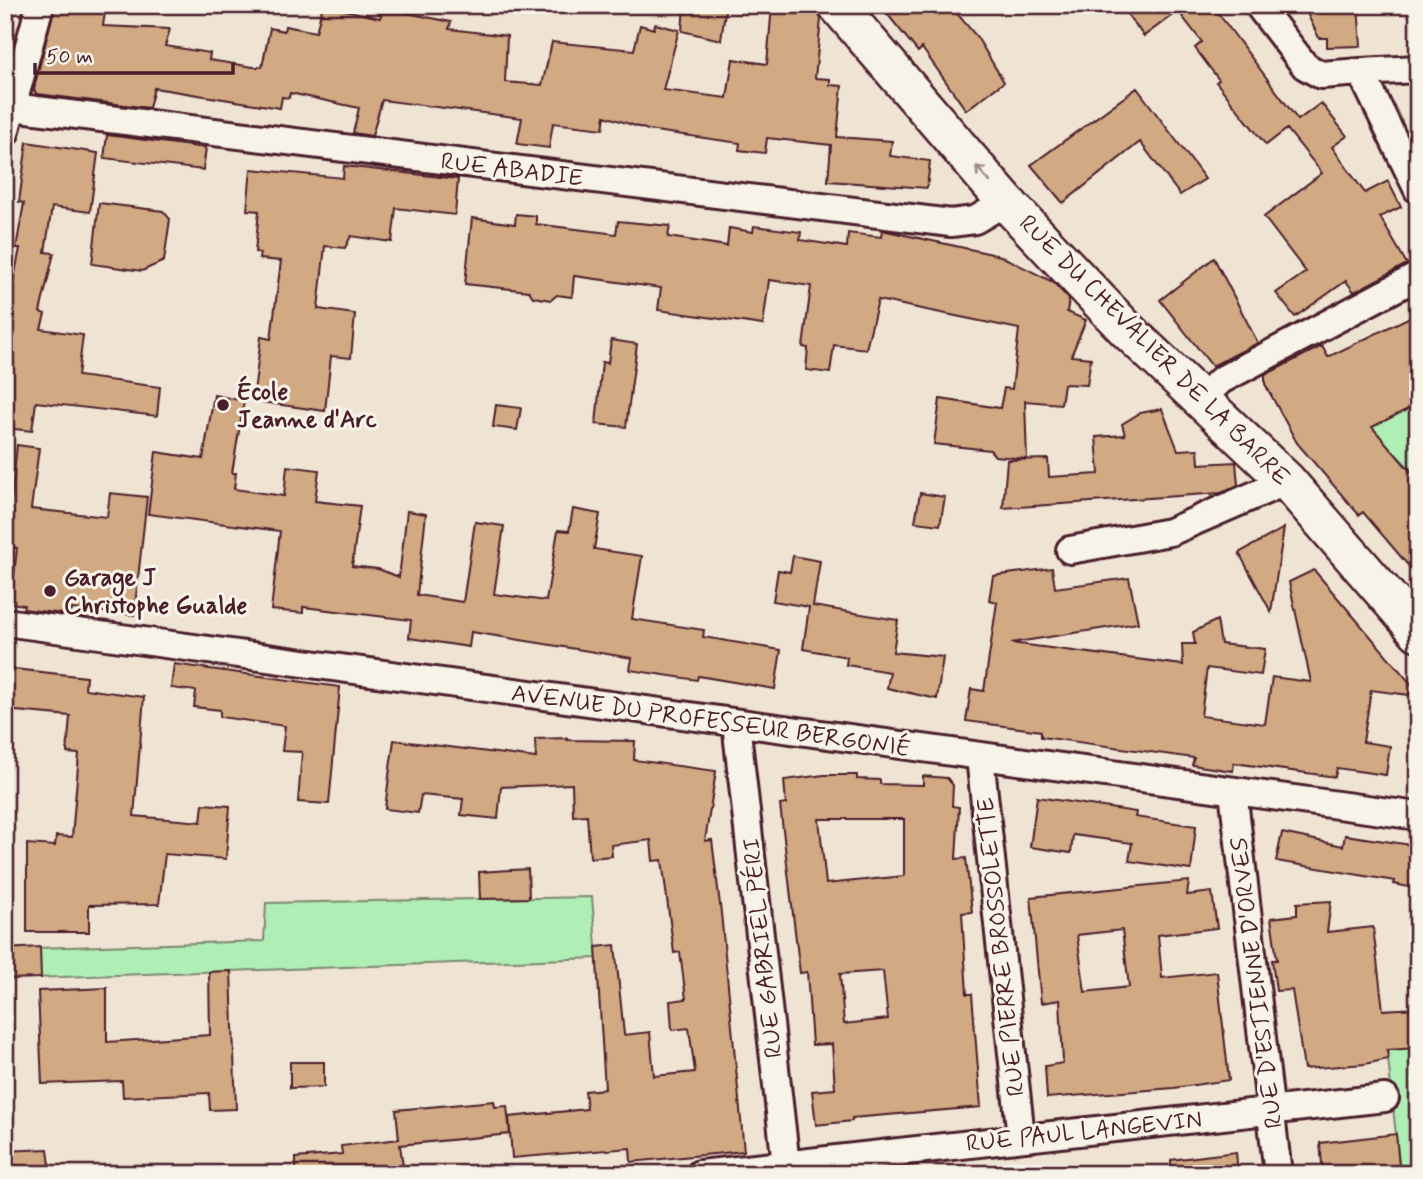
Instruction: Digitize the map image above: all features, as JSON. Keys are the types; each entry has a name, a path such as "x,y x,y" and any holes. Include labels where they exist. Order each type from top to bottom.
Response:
{"street":[{"path":"5,133 40,5"},
{"name":"RUE DU CHEVALIER DE LA BARRE","path":"837,5 1006,202 1126,329 1287,481 1418,632"},
{"path":"1258,5 1305,66 1321,75 1418,69"},
{"path":"1361,72 1418,190"},
{"name":"RUE ABADIE","path":"12,107 951,223 975,220 1006,202"},
{"path":"1201,399 1221,380 1418,276"},
{"path":"1070,550 1170,532 1287,481"},
{"name":"AVENUE DU PROFESSEUR BERGONIÉ","path":"5,622 1418,816"},
{"name":"RUE GABRIEL PÉRI","path":"736,723 787,1169"},
{"name":"RUE PIERRE BROSSOLETTE","path":"980,757 1021,1137"},
{"name":"RUE D'ESTIENNE D'ORVES","path":"1233,791 1278,1174"},
{"name":"RUE PAUL LANGEVIN","path":"700,1174 787,1169 1021,1137 1385,1098"}],"green space":[{"path":"1418,404 1418,477 1388,446 1366,430"},
{"path":"592,897 597,958 5,979 5,949 264,941 266,903"},
{"path":"1418,1008 1418,1174 1400,1174 1383,1010"}],"building":[{"path":"55,5 106,5 103,26 170,29 165,46 210,53 209,60 253,67 262,67 270,28 284,31 285,26 316,32 323,5 380,18 383,8 451,22 449,29 507,36 505,82 542,85 552,42 634,50 640,25 654,29 655,24 679,30 663,90 727,98 733,59 767,64 772,5 798,5 819,15 821,19 815,78 830,79 830,85 842,86 837,137 892,141 890,156 930,161 927,188 828,181 831,145 767,138 765,153 739,150 740,143 648,130 605,116 603,129 553,123 549,148 517,144 522,118 382,100 372,136 353,133 359,108 290,93 289,98 282,97 280,108 154,88 149,108 37,94 34,91 35,84"},
{"path":"684,5 726,5 721,40 682,31"},
{"path":"880,5 950,5 977,37 1004,82 966,110 922,48 918,52"},
{"path":"1120,5 1212,5 1298,120 1321,103 1347,136 1332,147 1365,193 1388,181 1401,207 1380,217 1407,264 1354,292 1346,281 1295,317 1276,293 1306,272 1264,217 1322,173 1287,129 1266,145 1216,82 1219,80 1195,48 1202,42 1178,11 1144,36"},
{"path":"1303,5 1358,5 1361,46 1327,47 1327,38 1319,38"},
{"path":"1137,88 1205,179 1180,195 1140,142 1063,203 1031,165"},
{"path":"107,135 206,148 203,170 104,158"},
{"path":"27,142 98,153 90,212 52,207 45,252 54,253 40,312 45,314 41,329 83,335 78,376 160,387 157,416 36,402 32,431 5,428 5,288 12,288 20,248 16,248 24,203 19,202"},
{"path":"344,166 458,179 455,215 396,208 392,242 351,236 345,248 325,246 318,309 355,314 351,358 331,356 325,411 253,401 261,337 271,339 281,261 259,259 260,253 255,252 259,211 247,210 251,169 343,178"},
{"path":"99,203 163,211 170,219 164,261 142,271 92,264"},
{"path":"516,214 536,216 536,224 616,234 618,221 670,226 668,237 727,246 729,228 753,232 754,226 801,232 800,240 847,247 848,233 881,237 882,230 1001,256 1053,282 1069,299 1067,312 1086,320 1071,356 1091,358 1087,385 1064,384 1061,404 1025,401 1027,459 995,456 990,450 934,444 940,399 1000,408 1004,388 1012,389 1019,329 878,300 866,349 834,345 830,373 806,370 808,348 803,347 811,286 769,280 763,325 658,310 661,288 574,276 572,297 557,295 551,300 533,297 529,291 465,284 472,218 515,224"},
{"path":"1214,258 1258,343 1212,366 1160,300"},
{"path":"1418,313 1418,404 1372,427 1418,480 1418,577 1363,512 1359,515 1297,443 1265,384 1265,375 1322,346 1328,357"},
{"path":"611,340 637,344 626,427 596,424 602,362 608,363"},
{"path":"214,395 244,401 232,473 236,473 234,489 284,496 287,466 319,470 315,501 360,506 352,566 378,569 399,577 407,511 426,514 417,595 463,602 475,522 504,526 494,594 546,601 558,530 569,531 573,509 600,514 594,549 642,556 632,619 704,630 703,637 781,650 775,689 698,676 697,680 630,670 632,658 471,632 469,647 409,638 411,620 303,607 303,613 271,610 280,531 148,514 156,452 203,459"},
{"path":"496,405 521,408 517,430 493,427"},
{"path":"1162,409 1178,450 1198,449 1199,464 1236,462 1238,485 1221,493 1003,508 1007,460 1048,459 1049,477 1099,474 1096,437 1125,435 1122,424 1140,413"},
{"path":"17,445 39,448 31,509 107,517 110,493 147,497 134,615 72,609 71,615 23,609 24,605 11,603 17,548 5,547 5,509 10,510"},
{"path":"920,493 945,497 940,525 915,522"},
{"path":"1284,528 1271,612 1239,553"},
{"path":"793,556 820,561 813,606 898,620 893,652 943,657 937,699 887,688 890,672 846,665 847,657 803,649 809,607 773,601 778,570 790,572"},
{"path":"1052,568 1055,588 1129,578 1138,623 1011,643 1183,665 1182,644 1195,644 1193,632 1217,620 1221,644 1265,649 1261,675 1207,668 1201,716 1265,724 1272,677 1311,682 1289,582 1314,570 1418,692 1418,696 1371,690 1363,742 1390,746 1386,775 1337,768 1335,777 1234,763 1233,771 1192,765 1194,758 1041,737 1041,731 966,721 971,689 984,691 997,602 989,600 993,576"},
{"path":"174,664 340,687 329,804 298,802 302,752 282,751 285,726 220,717 220,710 194,707 196,691 171,688"},
{"path":"5,668 86,677 85,689 144,697 134,816 201,822 203,804 230,806 226,859 165,854 159,904 89,905 89,932 27,932 27,844 55,846 56,836 72,837 79,754 67,753 70,716 5,710"},
{"path":"535,739 635,741 634,760 716,771 705,841 712,840 744,1151 631,1162 630,1148 512,1158 509,1117 587,1109 585,1091 605,1089 596,947 615,945 624,1035 650,1032 654,1076 695,1072 689,1028 672,1030 670,1001 686,999 680,952 674,953 662,860 653,861 651,840 611,845 612,856 590,858 587,815 573,816 572,784 501,787 498,819 461,815 463,799 421,795 418,813 385,809 390,768 394,740 536,758"},
{"path":"824,775 857,775 857,779 880,780 880,784 923,785 923,776 947,778 953,785 952,806 959,807 956,859 966,858 972,912 962,913 967,994 972,994 981,1107 852,1118 852,1121 816,1125 812,1091 835,1089 832,1044 812,1045 807,972 800,973 780,805 786,804 784,780","holes":["819,819 904,819 904,876 826,884","883,971 888,1019 844,1024 840,974"]},
{"path":"1037,797 1136,812 1135,817 1196,826 1191,870 1129,861 1132,843 1073,835 1071,853 1030,847"},
{"path":"1282,833 1343,846 1345,835 1418,846 1418,889 1394,884 1395,881 1276,861"},
{"path":"528,869 529,898 480,899 479,872"},
{"path":"1189,881 1187,895 1212,892 1217,928 1158,935 1162,978 1217,972 1229,1080 1174,1088 1047,1098 1045,1066 1063,1063 1060,1000 1041,1003 1031,897","holes":["1122,930 1129,987 1085,992 1077,935"]},
{"path":"1331,901 1327,932 1373,927 1383,1010 1418,1008 1418,1048 1387,1050 1388,1059 1365,1064 1304,1069 1292,990 1276,991 1272,960 1277,960 1271,918 1297,915 1297,903"},
{"path":"40,947 41,978 5,979 5,949"},
{"path":"231,971 236,1109 210,1110 209,1093 123,1097 122,1081 42,1084 38,991 107,988 107,1042 210,1035 209,972"},
{"path":"290,1062 324,1062 324,1087 290,1088"},
{"path":"494,1101 495,1107 507,1106 510,1134 400,1145 404,1174 296,1174 296,1158 342,1154 341,1146 399,1139 396,1110"},
{"path":"1396,1134 1399,1166 1323,1174 1320,1143"},
{"path":"48,1149 51,1174 6,1174 5,1151"},
{"path":"1236,1152 1238,1174 1171,1174 1171,1160"}],"place":[{"name":"École Jeanne d'Arc","path":"223,405"},
{"name":"Garage J Christophe Gualde","path":"50,591"}]}
